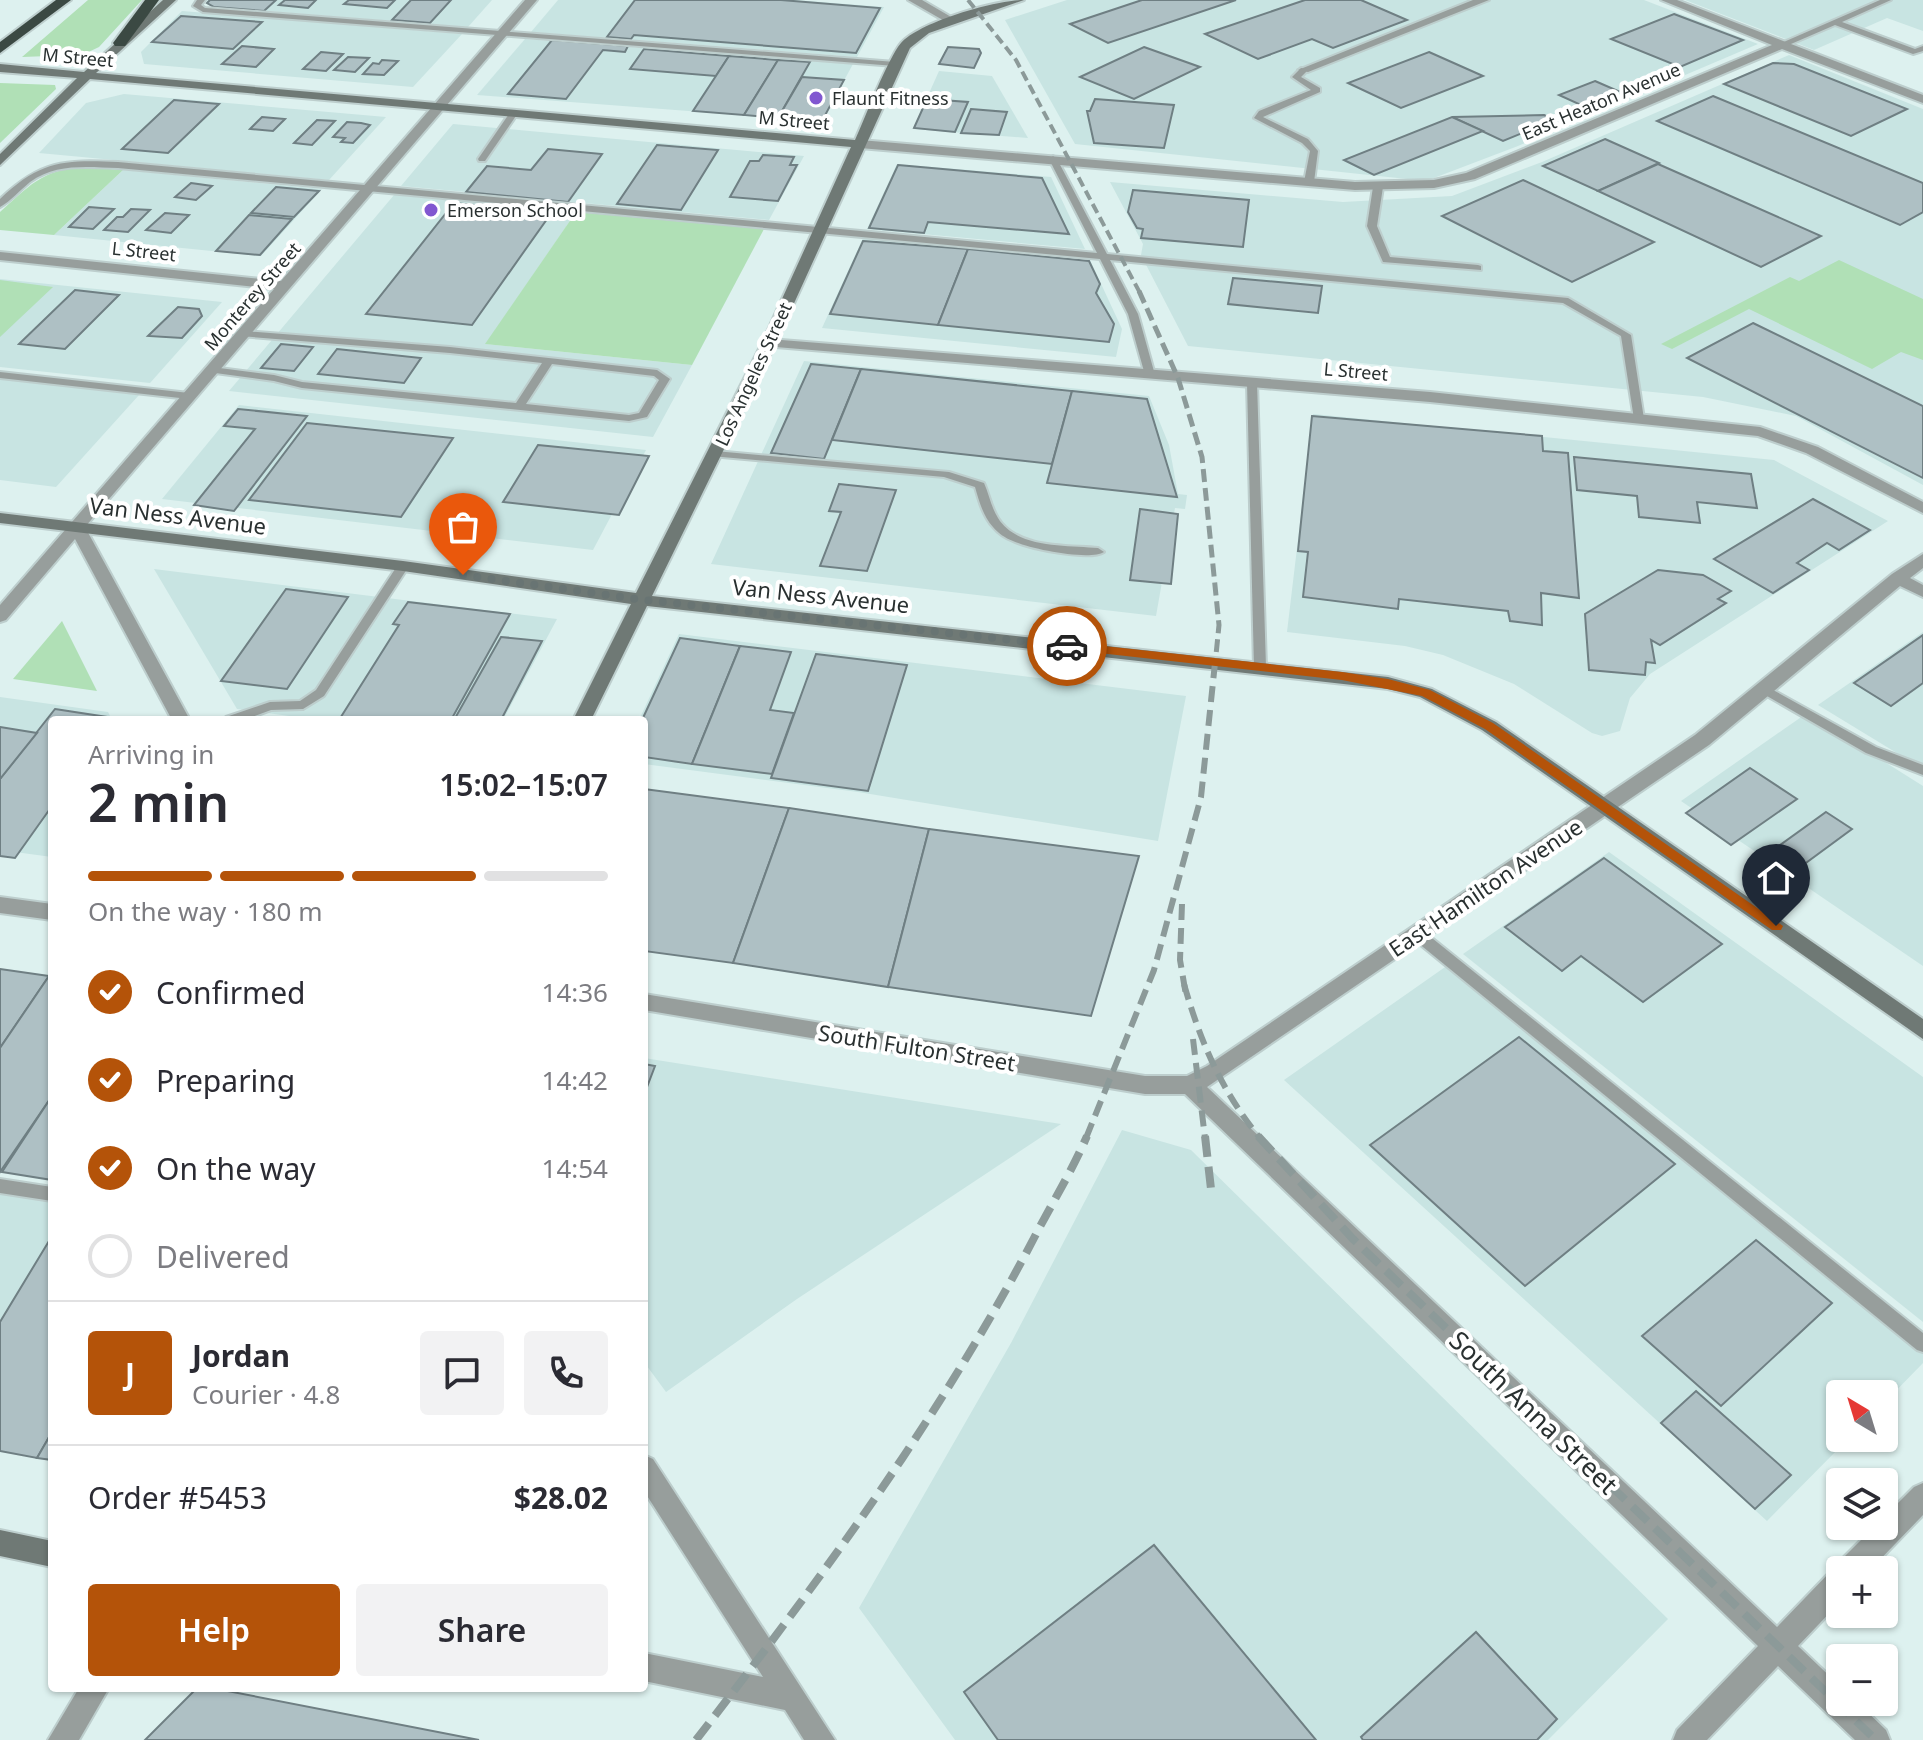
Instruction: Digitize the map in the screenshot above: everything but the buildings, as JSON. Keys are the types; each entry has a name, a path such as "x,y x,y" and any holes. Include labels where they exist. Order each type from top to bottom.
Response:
{"highway":[{"path":"0,49 64,0"},
{"path":"120,43 152,0"}],"street":[{"path":"0,161 120,43 170,0"},
{"name":"Monterey Street","path":"0,616 531,0"},
{"path":"914,0 952,21 1018,0"},
{"path":"1304,70 1483,0"},
{"path":"1667,0 1923,99"},
{"name":"Los Angeles Street","path":"584,716 769,343 895,64 905,46 925,31 952,21"},
{"name":"M Street","path":"120,43 114,61 130,73 152,82"},
{"name":"East Heaton Avenue","path":"1434,184 1470,176 1781,45"},
{"name":"M Street","path":"0,68 1309,182 1378,187 1434,184"},
{"name":"L Street","path":"0,256 284,286"},
{"name":"L Street","path":"769,343 1430,397 1760,432 1786,439 1923,508"},
{"name":"Van Ness Avenue","path":"0,518 403,566 644,600 1260,667 1388,683 1426,693 1489,726 1923,1030"},
{"path":"77,527 179,716"},
{"name":"East Hamilton Avenue","path":"1190,1085 1215,1072 1702,740 1923,559"},
{"path":"1898,578 1923,592"},
{"path":"0,905 48,911"},
{"name":"South Fulton Street","path":"648,1003 1145,1085 1190,1085"},
{"name":"South Anna Street","path":"1190,1085 1876,1740"},
{"path":"648,1474 821,1740"},
{"path":"1865,1556 1923,1496"},
{"path":"0,1543 48,1553"},
{"path":"1687,1740 1826,1596"},
{"path":"648,1668 793,1697"},
{"path":"62,1740 92,1692"}],"lane":[{"path":"201,0 197,6 203,10 895,64"},
{"path":"1781,45 1887,0"},
{"path":"1835,22 1916,52 1923,48"},
{"path":"1304,70 1296,77 1317,90 1262,113 1258,118 1305,141 1314,151 1309,182"},
{"path":"482,159 514,113"},
{"path":"1053,159 1133,314 1150,375"},
{"path":"0,204 27,177 74,164 1565,300 1626,335 1639,419"},
{"path":"1378,187 1372,226 1386,260 1478,268"},
{"path":"212,370 302,385 593,416 643,415 665,379 657,373 450,350 244,334"},
{"path":"518,408 548,362"},
{"path":"0,375 189,396"},
{"path":"1252,383 1260,667"},
{"path":"715,454 945,474 966,479 980,485 997,524 1013,535 1032,544 1098,552"},
{"path":"242,716 270,706 303,705 320,693 403,566"},
{"path":"1764,689 1871,750 1923,770"},
{"path":"1417,934 1923,1344"},
{"path":"0,1186 48,1193"}],"shaded area":[{"path":"492,0 468,27 217,7 206,2"},
{"path":"558,0 795,0 884,7 857,57 531,32"},
{"path":"1067,0 1644,0 1758,44 1518,146 1426,181 1075,144 1005,20"},
{"path":"1685,0 1923,0 1923,31 1887,18 1814,50"},
{"path":"182,11 462,34 413,87 144,64 141,52"},
{"path":"525,39 853,64 822,121 477,95"},
{"path":"1789,55 1923,109 1923,485 1796,416 1703,397 1188,346 1141,255 1143,244 1110,182 1343,202 1452,196 1542,162"},
{"path":"939,71 992,76 1028,138 913,129"},
{"path":"124,94 386,117 329,180 39,153 86,103"},
{"path":"453,124 804,156 769,220 401,186"},
{"path":"897,164 1051,177 1085,249 867,229"},
{"path":"123,170 322,189 261,256 54,235"},
{"path":"394,195 576,212 486,344 692,365 653,437 229,391"},
{"path":"863,238 1090,260 1122,329 1116,357 822,328"},
{"path":"0,279 222,302 150,383 0,367"},
{"path":"804,361 1149,396 1169,445 1178,494 1187,495 1185,509 1175,508 1156,616 711,564"},
{"path":"0,379 139,395 56,487 0,480"},
{"path":"239,405 646,450 593,550 162,499"},
{"path":"1313,414 1774,460 1888,521 1650,674 1630,698 1620,731 1602,736 1592,733 1514,684 1443,655 1405,646 1287,632"},
{"path":"154,569 557,619 505,716 289,716 237,709"},
{"path":"1923,632 1923,769 1818,705"},
{"path":"679,634 1186,696 1158,841 858,792 648,765 648,716 641,716"},
{"path":"0,697 108,712 110,716 48,716 48,856 0,850"},
{"path":"1807,713 1923,786 1923,966 1681,801"},
{"path":"1609,852 1923,1077 1923,1322 1463,954"},
{"path":"1448,965 1923,1349 1923,1363 1898,1389 1898,1380 1826,1380 1826,1452 1835,1452 1767,1521 1284,1080"},
{"path":"648,1059 1061,1124 797,1299 666,1392 648,1367"},
{"path":"1122,1130 1191,1150 1668,1619 1548,1740 955,1740 859,1608 1011,1343"},
{"path":"0,1193 48,1201 48,1460 0,1451"}],"green space":[{"path":"88,0 142,0 99,47 78,57 22,57"},
{"path":"0,83 55,85 56,89 0,143"},
{"path":"82,167 123,170 54,235 0,230 0,212 28,187 56,172"},
{"path":"576,212 764,229 692,365 485,344"},
{"path":"1839,260 1923,299 1923,360 1901,352 1872,369 1749,309 1672,349 1661,344 1790,277 1799,281"},
{"path":"0,280 53,287 0,337"},
{"path":"62,621 97,691 13,679"}],"railway":[{"path":"968,0 1016,60 1139,292"},
{"path":"1139,292 1178,378 1202,457 1219,625 1215,665"},
{"path":"1086,1138 1154,970 1201,797 1215,663"},
{"path":"1182,904 1180,960 1184,985"},
{"path":"1184,985 1197,1026 1223,1084 1260,1138"},
{"path":"1184,985 1186,995"},
{"path":"1193,1039 1205,1138"},
{"path":"696,1740 833,1558 918,1434 998,1305 1087,1136"},
{"path":"1205,1136 1211,1189"},
{"path":"1258,1136 1353,1239 1876,1740"}],"way so far":[{"path":"463,575 644,600 1067,646"}],"place":[{"name":"Flaunt Fitness","path":"816,98"},
{"name":"Emerson School","path":"431,210"}],"route":[{"path":"1067,646 1342,676 1426,693 1489,726 1776,926"}]}
